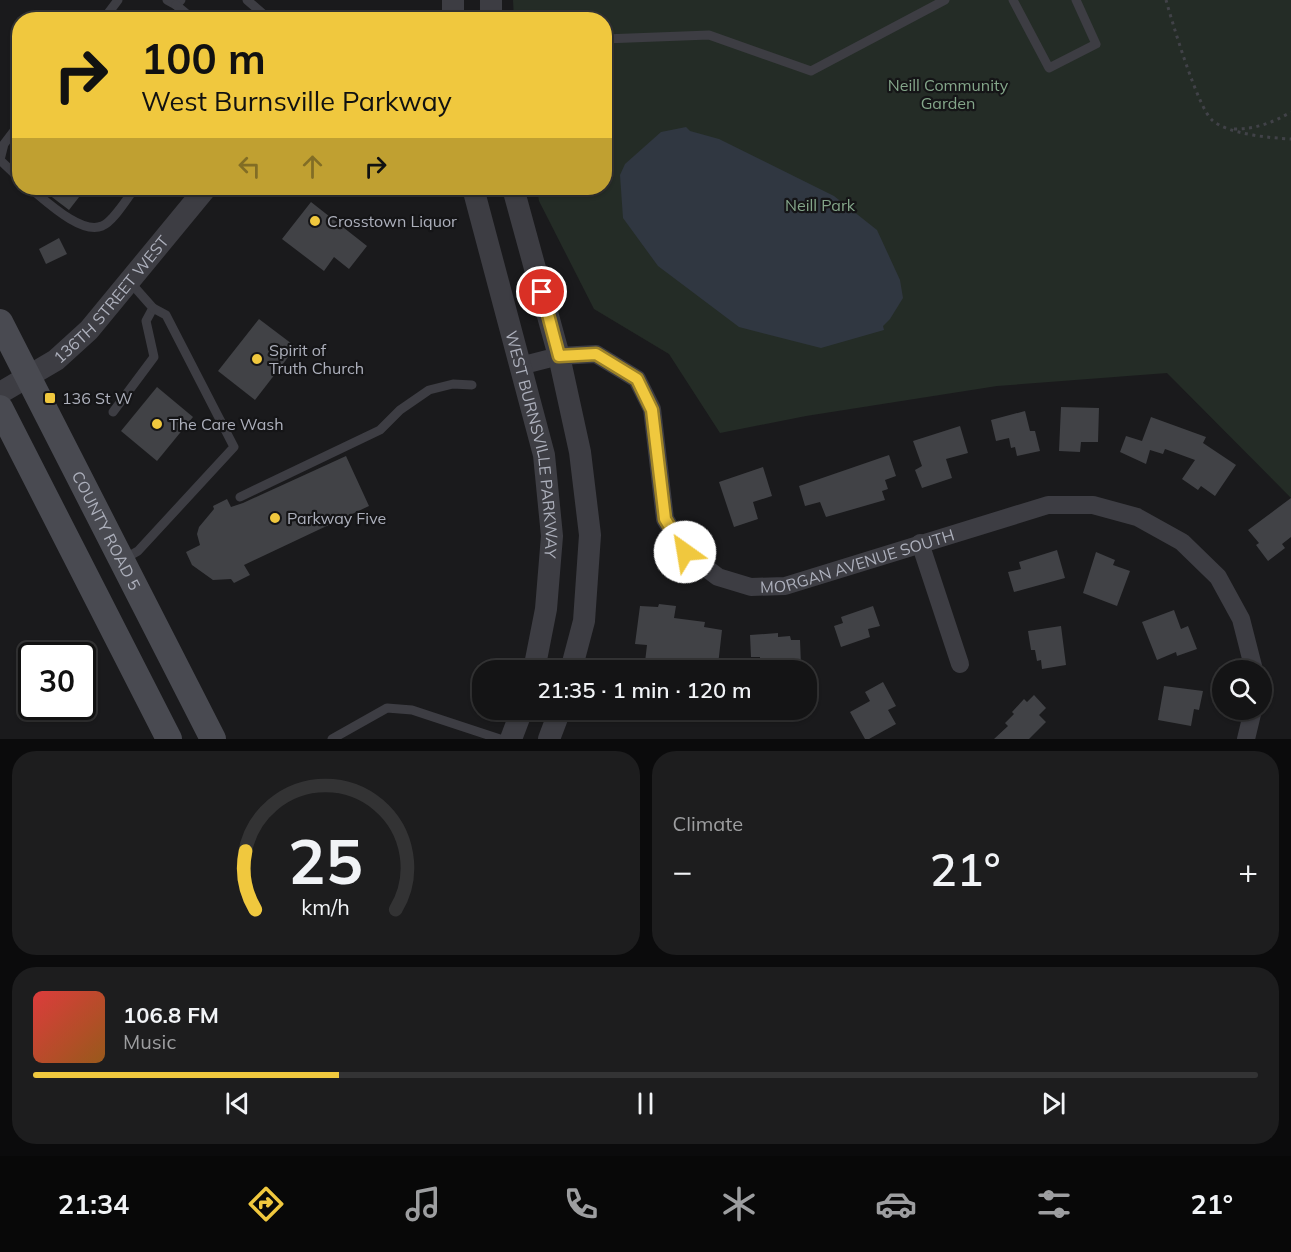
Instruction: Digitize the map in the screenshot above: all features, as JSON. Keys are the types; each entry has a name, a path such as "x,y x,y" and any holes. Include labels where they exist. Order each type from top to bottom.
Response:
{"main road":[{"name":"COUNTY ROAD 5","path":"0,322 213,739"},
{"path":"0,408 169,739"}],"street":[{"name":"136TH STREET WEST","path":"0,393 56,360 89,330 200,195"},
{"name":"WEST BURNSVILLE PARKWAY","path":"475,195 544,455 552,536 546,609 536,660"},
{"path":"515,195 559,356 580,451 590,535 584,621 574,660"},
{"name":"MORGAN AVENUE SOUTH","path":"520,366 559,356 596,354 637,379 652,410 665,519 685,552 718,577 751,586 785,586 1048,505 1093,505 1137,517 1182,542 1218,577 1241,620 1251,660"},
{"path":"920,543 960,664"},
{"path":"511,739 518,720"},
{"path":"549,739 556,720"},
{"path":"1246,739 1251,720"}],"lane":[{"path":"247,0 261,12"},
{"path":"612,39 709,35 811,71 945,0"},
{"path":"1013,0 1049,68 1096,44 1076,0"},
{"path":"12,134 4,144 0,160 12,171"},
{"path":"39,195 74,221 90,228 102,226 110,220 130,195"},
{"path":"122,560 138,551 234,447 166,315 153,308 130,282"},
{"path":"113,412 154,357 146,321 153,308"},
{"path":"240,497 380,430 400,410 429,390 453,384 472,385"},
{"path":"332,739 387,708 412,710 500,739"}],"path":[{"path":"1166,0 1201,103 1211,119 1227,130 1291,139"},
{"path":"1227,130 1252,129 1275,122 1291,112"}],"green space":[{"name":"Neill Park","path":"513,0 1291,0 1291,498 1167,373 997,386 806,416 720,433 669,354 594,309 539,201 538,195 612,195 612,12 514,12"}],"shaded area":[{"path":"686,127 690,131 719,139 834,196 877,230 900,280 903,298 883,326 884,330 821,348 739,327 658,266 623,218 620,175 625,164 661,132"}],"building":[{"path":"49,195 81,195 69,210"},
{"name":"Crosstown Liquor","path":"311,202 367,246 349,269 334,257 324,271 282,239"},
{"path":"59,238 67,254 46,264 39,249"},
{"name":"Spirit of Truth Church","path":"259,319 296,347 255,400 218,371"},
{"name":"The Care Wash","path":"157,387 193,417 157,461 121,431"},
{"path":"1061,407 1099,408 1098,442 1081,442 1080,452 1059,451"},
{"path":"1025,411 1030,431 1035,431 1040,451 1017,456 1015,447 1011,448 1009,438 996,441 991,420"},
{"path":"1151,417 1206,437 1203,443 1236,465 1215,496 1201,486 1198,490 1182,479 1195,460 1165,449 1163,454 1150,450 1146,464 1120,452 1126,436 1142,441"},
{"path":"960,426 968,453 946,459 952,478 922,488 915,470 922,466 913,441"},
{"path":"889,455 896,476 885,480 888,489 882,491 885,500 826,517 820,502 805,506 799,486"},
{"name":"Parkway Five","path":"346,456 369,506 244,565 250,575 234,583 231,579 213,580 192,565 186,552 200,545 197,534 199,527 214,509 213,506 227,499 231,507 243,503"},
{"path":"763,467 772,496 753,502 758,519 734,527 719,482"},
{"path":"1291,498 1291,537 1282,544 1285,548 1268,561 1256,545 1259,543 1248,530"},
{"path":"1057,550 1065,578 1014,592 1008,572 1021,569 1019,562"},
{"path":"1096,552 1115,560 1113,565 1130,571 1117,606 1083,593"},
{"path":"659,604 676,606 674,618 705,622 704,627 722,630 719,660 645,660 647,645 635,644 640,606 658,607"},
{"path":"873,606 880,626 868,629 870,637 841,647 834,626 843,623 841,617"},
{"path":"1174,610 1181,629 1188,626 1197,649 1177,656 1176,652 1157,660 1142,622"},
{"path":"1061,626 1066,665 1042,669 1041,660 1037,661 1035,650 1031,650 1028,631"},
{"path":"778,633 778,637 790,636 791,640 800,640 801,660 760,660 760,657 751,657 750,635"},
{"path":"883,682 896,706 888,710 896,724 865,739 850,712 870,701 865,692"},
{"path":"1164,686 1203,691 1199,710 1194,709 1191,726 1158,720"},
{"path":"1034,695 1046,708 1039,715 1046,722 1029,739 994,739 1008,726 1005,723 1014,714 1012,712 1024,699 1027,702"}],"place":[{"name":"Crosstown Liquor","path":"315,221"},
{"name":"Spirit of Truth Church","path":"257,359"},
{"name":"136 St W","path":"50,398"},
{"name":"The Care Wash","path":"157,424"},
{"name":"Parkway Five","path":"275,518"}],"route":[{"path":"542,292 559,356 596,354 637,379 652,410 665,519 685,552"}],"park label":[{"name":"Neill Community Garden","path":"948,94"}]}
